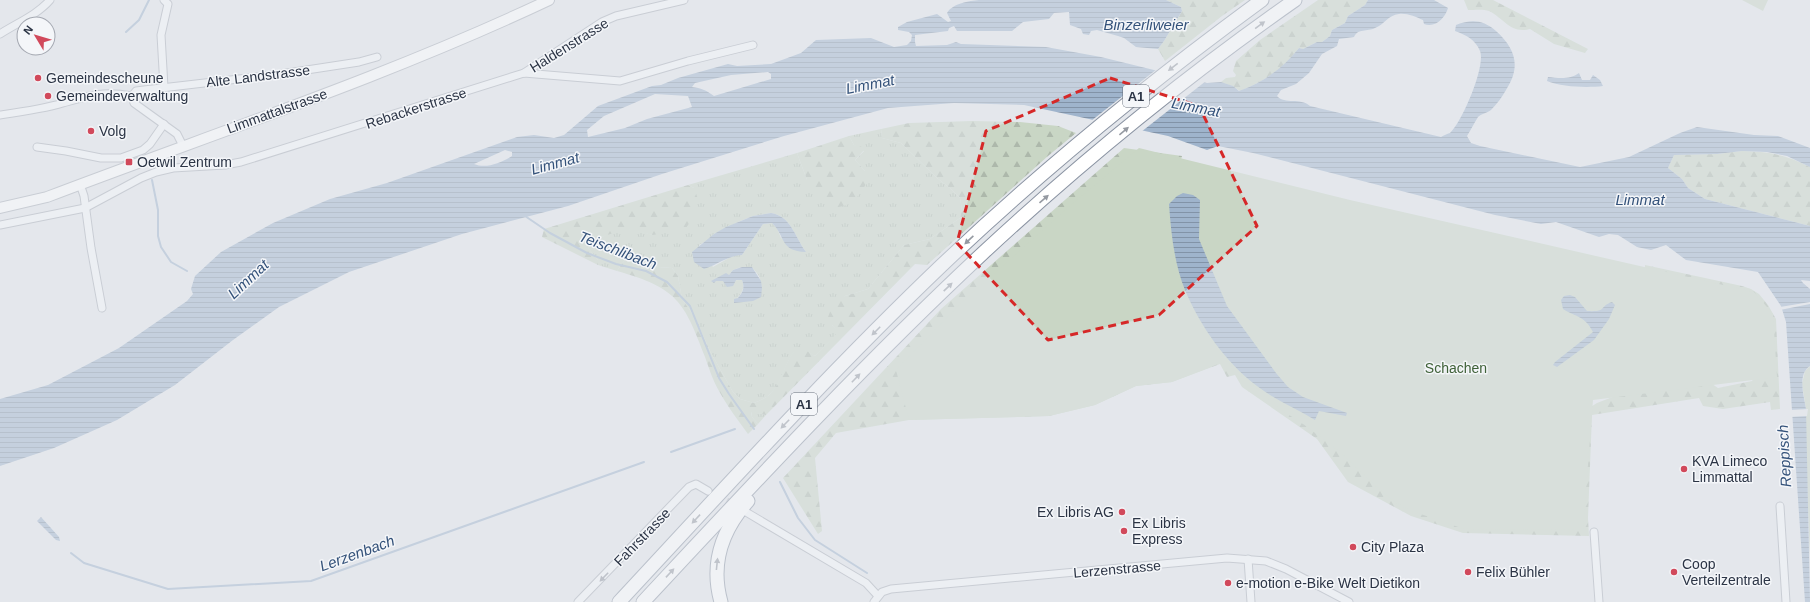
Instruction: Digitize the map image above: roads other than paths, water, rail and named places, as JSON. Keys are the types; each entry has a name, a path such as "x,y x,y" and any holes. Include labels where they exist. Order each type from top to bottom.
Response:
{"highway":[{"name":"A1","path":"619,602 855,351 963,246 1070,151 1204,43 1262,0"},
{"name":"A1","path":"643,602 788,447 903,331 982,255 1094,156 1229,48 1295,0"},
{"path":"721,602 717,584 717,564 719,551 727,530 747,502 806,439 829,406"}],"main road":[{"name":"Limmattalstrasse","path":"0,208 46,197 429,54 549,0"}],"street":[{"path":"0,34 31,15 50,0"},
{"path":"164,0 168,4 161,35 164,87"},
{"name":"Haldenstrasse","path":"524,73 602,22 616,16 684,0"},
{"name":"Rebackerstrasse","path":"0,225 85,208 141,178 156,172 174,168 225,165 241,162 524,73 620,81 688,60 753,45"},
{"name":"Alte Landstrasse","path":"0,115 106,93 132,96 136,91 282,74 359,62 377,57"},
{"path":"132,96 134,103 176,134 182,146"},
{"path":"37,147 101,158 121,158 143,150 150,144 164,124"},
{"path":"80,184 84,196 102,308"},
{"name":"Fahrstrasse","path":"578,602 657,522 689,487 696,484 708,490"},
{"path":"1780,506 1786,602"},
{"path":"746,512 866,583 876,599"},
{"path":"1594,532 1599,602"},
{"name":"Lerzenstrasse","path":"876,599 886,590 891,589 1228,558 1266,561 1286,569 1349,602"},
{"path":"1248,559 1251,602"}],"water":[{"name":"Limmat","path":"979,0 1166,0 1181,7 1182,11 1158,49 1136,47 1124,38 1097,30 1091,31 1089,35 1083,34 1081,29 1070,25 1069,12 1054,13 1049,19 1023,22 1012,31 957,31 954,26 949,28 948,31 915,35 916,46 947,45 956,42 961,44 1046,47 1101,57 1207,83 1221,82 1233,86 1239,91 1265,79 1272,74 1280,68 1299,48 1303,49 1317,42 1322,42 1330,36 1332,30 1345,23 1348,16 1365,5 1368,0 1434,0 1448,8 1442,19 1436,23 1428,25 1424,24 1423,20 1408,15 1399,14 1392,16 1375,28 1358,32 1354,37 1339,39 1337,46 1322,54 1309,73 1296,84 1281,90 1277,96 1284,100 1302,102 1310,106 1441,137 1450,133 1461,118 1472,94 1480,69 1480,51 1476,43 1455,31 1456,25 1472,21 1491,27 1503,38 1512,52 1515,66 1511,82 1501,98 1491,110 1478,117 1467,136 1471,143 1580,167 1629,157 1680,133 1697,127 1754,135 1778,136 1810,148 1810,167 1787,156 1767,152 1742,151 1717,154 1674,155 1668,168 1682,179 1688,188 1705,199 1810,226 1810,281 1801,280 1810,289 1810,366 1804,374 1802,386 1806,409 1810,602 1805,602 1786,322 1781,306 1758,272 1686,260 1666,245 1651,250 1637,247 1618,235 1609,234 1599,237 1556,222 1541,224 1495,215 1253,153 1218,146 1207,150 1168,136 1024,105 954,103 888,108 784,136 662,174 568,206 462,234 349,272 279,307 233,340 175,385 117,420 54,448 0,466 0,399 48,385 119,348 187,301 193,294 191,289 195,276 221,252 273,223 330,199 387,183 517,137 534,135 554,138 564,135 598,106 678,78 728,64 737,66 771,64 801,53 816,40 871,38 894,47 907,45 911,41 912,35 909,32 898,30 898,27 907,22 937,14 948,22 951,21 947,13 953,7 962,3","holes":["768,72 771,74 771,79 714,96 708,92 692,87 695,83 731,75","655,94 688,96 692,107 647,119 625,128 588,137 587,130 604,116","505,150 512,152 512,156 488,166 474,164"]},
{"path":"1579,73 1582,80 1590,80 1593,75 1600,80 1603,86 1590,87 1560,85 1547,81 1548,77 1568,78"},
{"path":"1183,193 1193,195 1200,200 1199,239 1227,306 1288,387 1303,397 1347,413 1346,416 1319,411 1315,420 1278,400 1246,377 1215,343 1191,304 1178,269 1172,236 1169,204 1177,196"},
{"path":"771,213 778,215 788,223 806,252 797,251 787,246 772,223 763,224 742,255 728,258 704,269 694,262 692,252 714,234 726,227 753,216"},
{"path":"742,267 752,267 761,281 761,297 753,301 734,303 734,299 738,298 743,290 742,280 736,280 733,286 727,287 723,281 716,281 714,283 711,281 726,273 729,275 733,270"},
{"path":"1570,295 1575,297 1587,311 1598,311 1612,302 1615,305 1609,319 1594,340 1557,367 1553,365 1555,362 1593,332 1587,323 1563,309 1561,300 1564,296"},
{"path":"41,517 59,537 60,541 56,540 37,521"}],"waterway":[{"path":"126,32 139,20 149,0"},
{"path":"152,180 158,210 158,236 161,247 171,262 187,271"},
{"name":"Teischlibach","path":"525,216 550,233 587,253 616,264 646,271 667,282 690,306 719,378 754,429"},
{"name":"Lerzenbach","path":"671,452 735,429"},
{"name":"Lerzenbach","path":"71,553 84,563 168,589 311,581 644,462"},
{"name":"Teischlibach","path":"780,482 798,518 815,540 867,573"}],"tunnel":[{"path":"708,491 736,506"}],"place":[{"name":"Gemeindescheune","path":"38,78"},
{"name":"Gemeindeverwaltung","path":"48,96"},
{"name":"Volg","path":"91,131"},
{"name":"Oetwil Zentrum","path":"129,162"},
{"name":"KVA Limeco Limmattal","path":"1684,469"},
{"name":"Ex Libris AG","path":"1122,512"},
{"name":"Ex Libris Express","path":"1124,531"},
{"name":"City Plaza","path":"1353,547"},
{"name":"Felix Bühler","path":"1468,572"},
{"name":"Coop Verteilzentrale","path":"1674,572"},
{"name":"e-motion e-Bike Welt Dietikon","path":"1228,583"}],"water label":[{"name":"Binzerliweier","path":"1146,24"},
{"name":"Reppisch","path":"1784,456"}],"park label":[{"name":"Schachen","path":"1456,368"}]}
